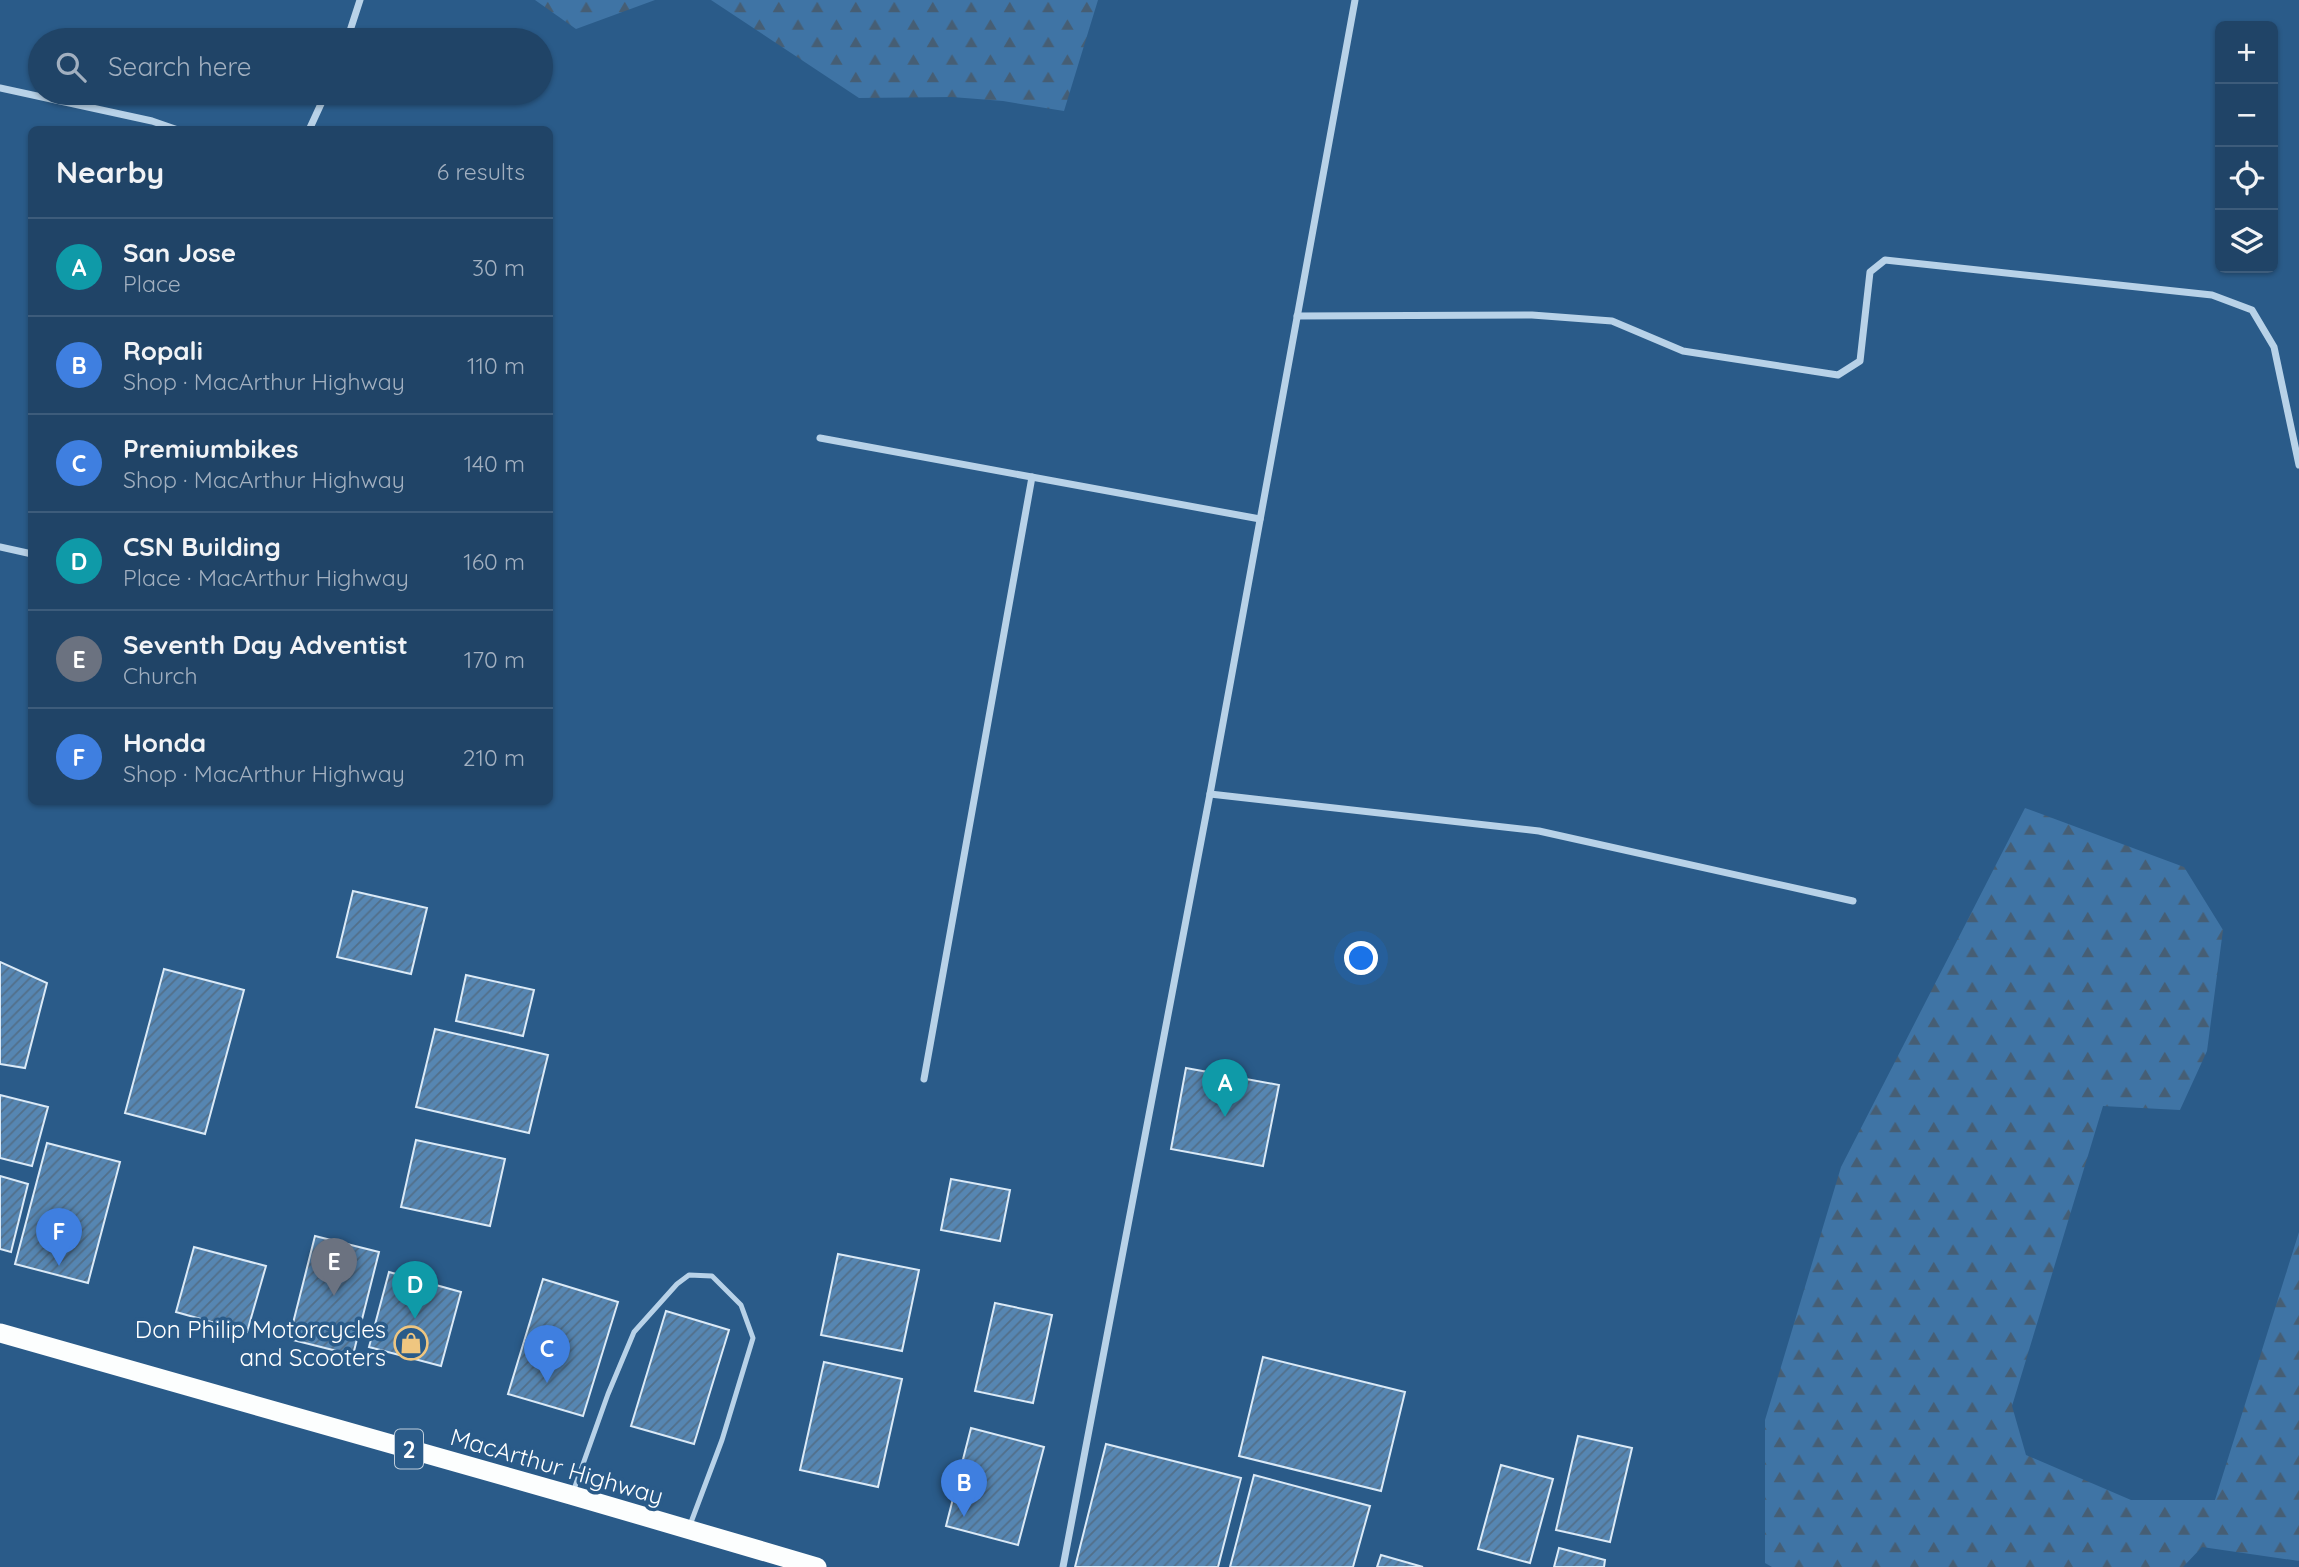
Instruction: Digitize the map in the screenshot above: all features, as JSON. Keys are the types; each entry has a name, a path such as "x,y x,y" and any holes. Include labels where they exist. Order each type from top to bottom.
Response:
{"highway":[{"name":"MacArthur Highway","path":"0,1333 817,1567"}],"street":[{"path":"351,28 360,0"},
{"path":"1063,1567 1210,794 1355,0"},
{"path":"0,88 28,94"},
{"path":"78,105 166,126"},
{"path":"311,126 321,105"},
{"path":"1297,316 1532,315 1612,321 1683,351 1838,375 1860,360 1870,272 1885,260 2212,295 2252,310 2274,347 2299,465"},
{"path":"820,438 1260,519"},
{"path":"924,1079 1032,477"},
{"path":"0,548 28,553"},
{"path":"1210,794 1539,831 1853,901"}],"lane":[{"path":"571,1495 634,1332 677,1283 689,1275 712,1276 741,1305 753,1338 722,1440 688,1531"}],"green space":[{"path":"535,0 655,0 576,29"},
{"path":"711,0 1098,0 1064,111 1003,101 952,97 859,98"},
{"path":"2025,808 2184,867 2223,930 2207,1051 2180,1110 2103,1106 2012,1406 2026,1455 2131,1500 2215,1500 2299,1232 2299,1561 2202,1547 2183,1567 1772,1567 1765,1563 1765,1420 1841,1167"}],"building":[{"path":"353,891 427,908 411,974 337,957"},
{"path":"0,962 47,983 25,1068 0,1064"},
{"path":"164,969 244,990 205,1134 125,1113"},
{"path":"466,975 534,990 523,1036 456,1021"},
{"path":"435,1029 548,1055 529,1133 416,1107"},
{"path":"1186,1068 1279,1085 1263,1166 1171,1149"},
{"path":"0,1095 48,1107 32,1166 0,1158"},
{"path":"416,1140 505,1159 490,1226 401,1207"},
{"path":"47,1143 120,1162 88,1283 15,1264"},
{"path":"0,1176 28,1184 11,1252 0,1249"},
{"path":"951,1179 1010,1190 1000,1241 941,1230"},
{"path":"315,1236 379,1252 353,1355 289,1339"},
{"path":"194,1247 266,1266 247,1332 176,1312"},
{"path":"838,1254 919,1270 902,1351 821,1335"},
{"path":"389,1272 461,1292 441,1366 369,1347"},
{"path":"543,1279 618,1302 583,1416 508,1394"},
{"path":"995,1303 1052,1315 1033,1403 975,1391"},
{"path":"666,1311 729,1330 694,1444 631,1426"},
{"path":"1263,1357 1405,1392 1381,1491 1239,1456"},
{"path":"824,1362 902,1379 878,1487 800,1470"},
{"path":"971,1428 1044,1447 1018,1545 946,1526"},
{"path":"1578,1436 1632,1448 1610,1542 1556,1530"},
{"path":"1106,1444 1241,1478 1218,1567 1075,1567"},
{"path":"1501,1465 1553,1479 1530,1563 1478,1549"},
{"path":"1254,1475 1370,1506 1353,1567 1230,1567"},
{"path":"1559,1548 1605,1560 1604,1567 1554,1567"},
{"path":"1381,1555 1423,1567 1377,1567"}],"place":[{"name":"San Jose","path":"1225,1117"},
{"name":"Honda","path":"59,1266"},
{"name":"Seventh Day Adventist","path":"334,1296"},
{"name":"CSN Building","path":"415,1319"},
{"name":"Don Philip Motorcycles and Scooters","path":"411,1343"},
{"name":"Premiumbikes","path":"547,1383"},
{"name":"Ropali","path":"964,1517"}]}
